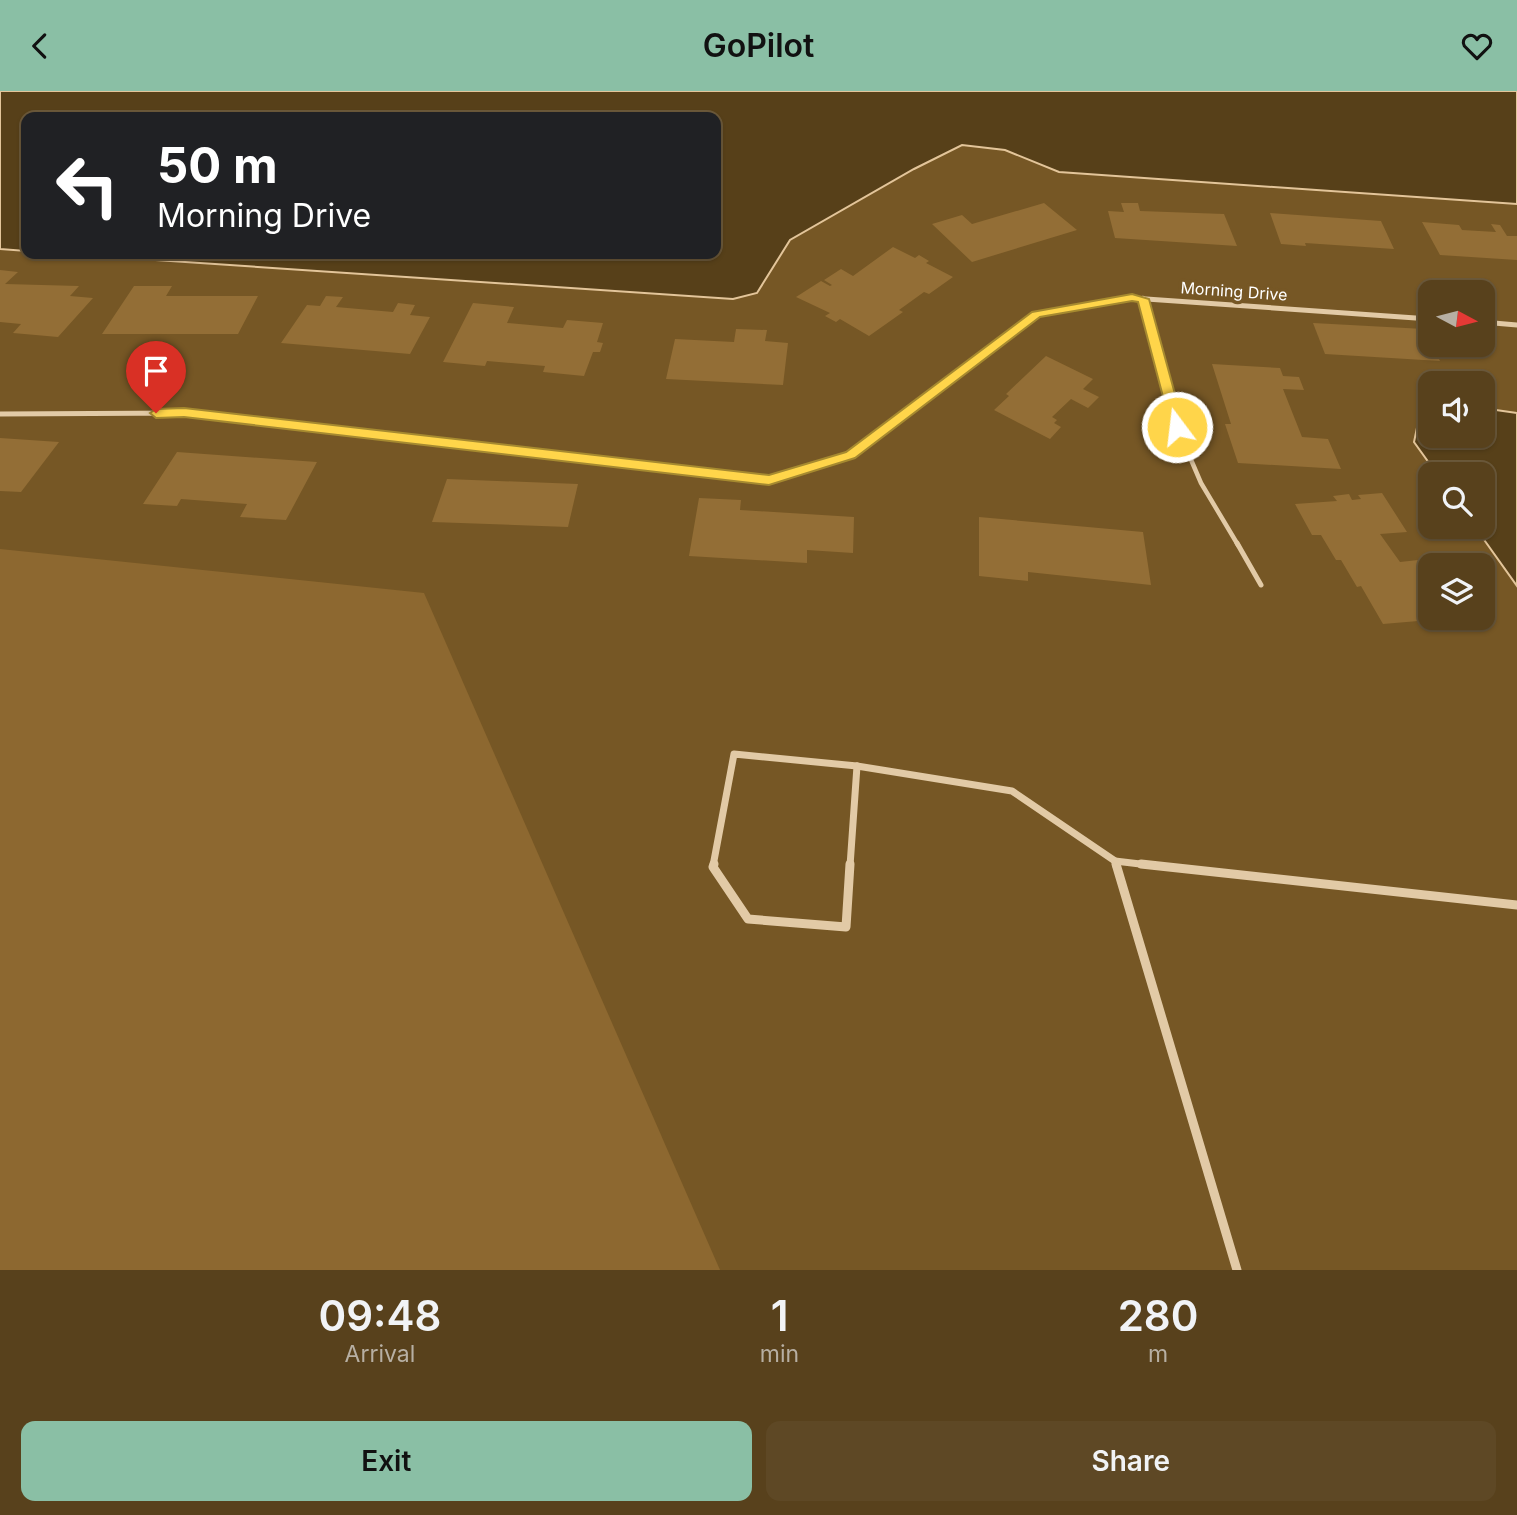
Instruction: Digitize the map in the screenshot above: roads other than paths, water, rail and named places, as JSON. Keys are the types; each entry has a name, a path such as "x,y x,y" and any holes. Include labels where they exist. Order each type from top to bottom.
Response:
{"street":[{"name":"Morning Drive","path":"0,414 184,413 769,480 850,455 1036,314 1132,298 1418,318"},
{"path":"1495,323 1517,325"},
{"path":"857,766 846,927 748,919 713,867 734,754 857,766 1012,792 1115,861 1517,905"},
{"path":"1115,861 1237,1270"}],"lane":[{"path":"1143,299 1177,427 1201,483 1261,585"}]}
